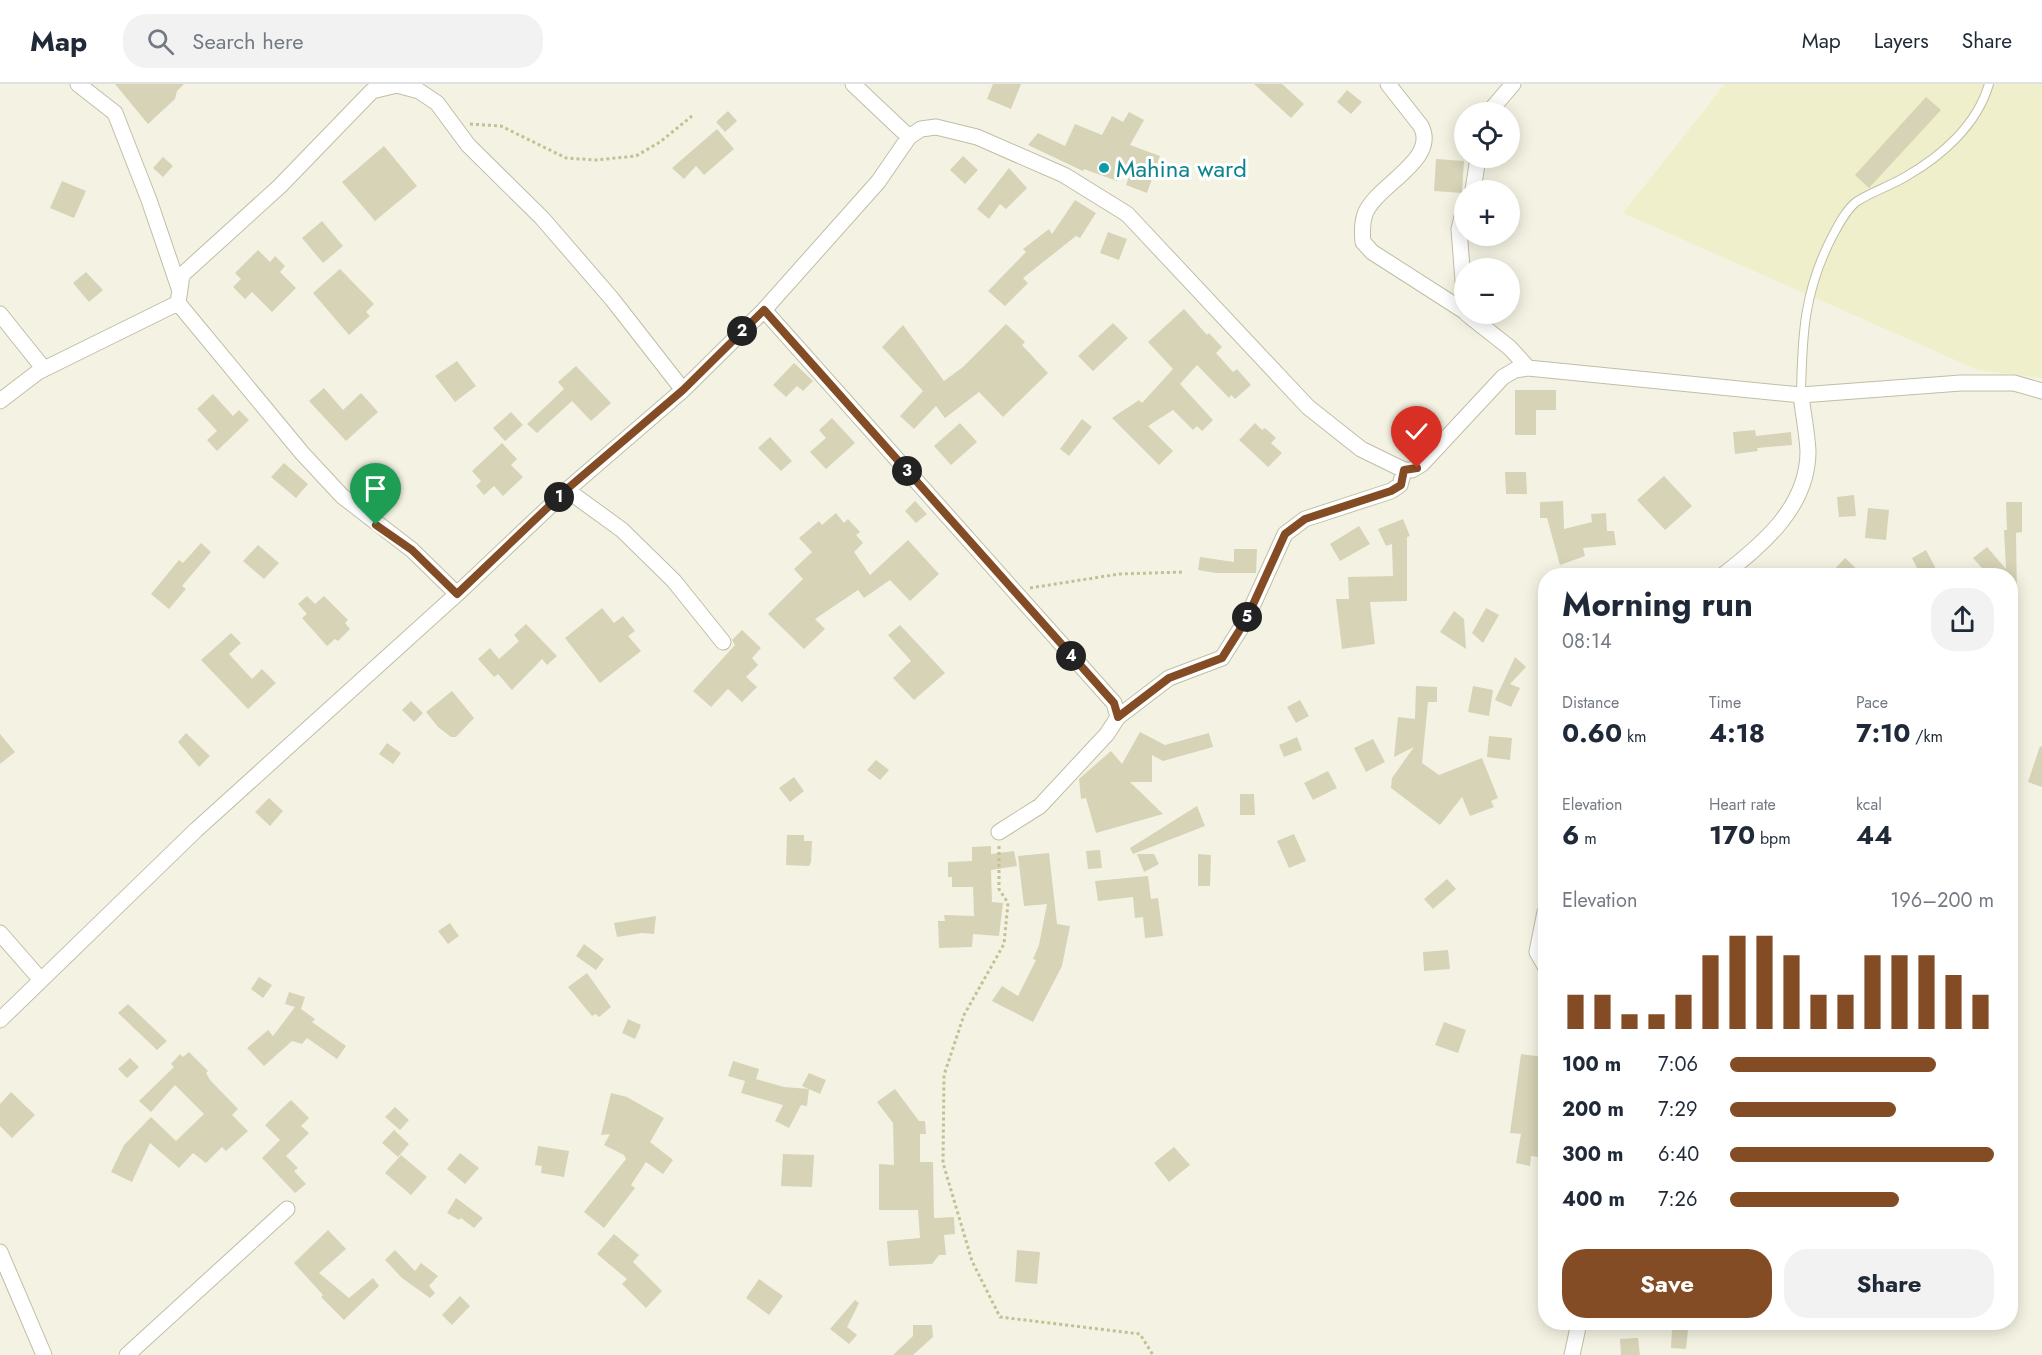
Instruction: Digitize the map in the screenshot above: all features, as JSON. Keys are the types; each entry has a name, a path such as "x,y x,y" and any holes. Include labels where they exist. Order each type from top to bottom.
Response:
{"street":[{"path":"78,84 115,114 149,200 178,296 302,453 342,496 412,550 457,594"},
{"path":"178,296 182,275 280,186 372,91 397,84 419,91 437,103 468,145 542,218 612,299 683,390"},
{"path":"853,84 909,137"},
{"path":"1388,84 1421,126 1425,133 1425,145 1413,163 1373,201 1365,214 1363,242 1372,252 1454,304"},
{"path":"1498,102 1513,84"},
{"path":"0,1020 196,830 457,594 567,489 683,390 764,310 878,182 909,137 921,129 936,127 977,137 1064,175 1127,214 1308,407 1360,449 1404,470 1412,470 1422,464 1503,377 1515,370 1528,368 1801,395 1961,383 2014,383 2042,391"},
{"path":"0,401 44,369 178,296"},
{"path":"764,310 1010,589 1114,703 1118,717"},
{"path":"0,314 44,369"},
{"path":"1481,324 1510,348 1528,368"},
{"path":"1731,568 1774,532 1801,494 1808,452 1801,395"},
{"path":"999,832 1040,806 1107,734 1118,717 1169,678 1222,658 1246,620 1285,534 1305,519 1325,510 1391,491 1401,485 1404,470"},
{"path":"567,489 622,530 674,581 723,642"},
{"path":"0,933 41,980"},
{"path":"127,1355 287,1209"},
{"path":"0,1252 44,1355"},
{"path":"1572,1355 1577,1330"}],"lane":[{"path":"1801,395 1802,334 1816,267 1840,221 1856,202 1908,176 1953,143 1977,114 1989,84"}],"path":[{"path":"450,123 501,126 566,158 597,160 636,156 660,142 692,116"},
{"path":"1010,589 1119,574 1183,572"},
{"path":"999,832 999,889 1008,903 1004,944 964,1015 944,1075 943,1163 946,1174 972,1261 1000,1317 1140,1334 1154,1355"}],"shaded area":[{"path":"1725,84 2042,84 2042,378 1978,370 1623,213"}],"building":[{"path":"115,84 184,84 177,91 175,99 148,124"},
{"path":"993,84 1021,84 1011,109 987,99"},
{"path":"1254,84 1282,84 1304,104 1291,118"},
{"path":"1347,90 1362,102 1351,114 1337,102"},
{"path":"1926,97 1941,110 1869,188 1855,175"},
{"path":"728,111 737,121 725,132 716,122"},
{"path":"1129,112 1144,120 1130,145 1160,156 1147,193 1126,185 1132,168 1127,166 1117,181 1084,169 1083,171 1028,145 1038,133 1065,146 1075,124 1102,135 1112,116 1123,122"},
{"path":"717,129 734,149 704,175 696,166 684,179 672,168"},
{"path":"384,146 417,186 375,221 342,182"},
{"path":"963,156 978,170 965,184 950,170"},
{"path":"163,157 173,166 163,177 153,168"},
{"path":"1436,159 1454,160 1454,168 1464,168 1463,180 1454,180 1454,192 1434,191"},
{"path":"1009,168 1027,188 1006,209 1000,204 989,219 977,209"},
{"path":"62,181 86,191 74,218 50,208"},
{"path":"1075,200 1096,213 1080,238 1076,236 1023,278 1028,283 1005,306 988,291 1026,252 1023,249 1049,229 1052,234"},
{"path":"322,221 343,246 323,263 302,238"},
{"path":"1108,232 1127,239 1119,260 1100,253"},
{"path":"258,250 270,262 275,256 285,266 280,272 296,288 272,312 252,292 245,299 233,287 241,279 235,273"},
{"path":"340,269 374,304 366,312 370,316 349,335 313,293"},
{"path":"86,272 103,290 89,302 73,283"},
{"path":"1184,309 1207,335 1209,333 1222,347 1216,353 1233,372 1237,369 1251,385 1235,399 1231,395 1229,398 1197,365 1180,384 1213,420 1202,431 1197,426 1193,430 1173,410 1148,426 1173,451 1159,465 1112,418 1139,400 1142,403 1173,369 1148,342"},
{"path":"1113,323 1128,338 1093,371 1078,356"},
{"path":"1006,324 1025,342 1022,345 1048,373 1003,417 979,392 945,418 936,406 914,429 900,416 923,391 882,347 903,325 944,381 963,367"},
{"path":"457,361 476,386 455,402 435,376"},
{"path":"794,363 813,381 803,391 797,386 786,397 773,385"},
{"path":"576,366 611,403 591,421 572,401 537,433 527,424 564,389 558,382"},
{"path":"324,388 343,410 361,393 378,412 346,441 309,401"},
{"path":"1515,390 1556,390 1556,410 1536,410 1536,435 1515,435"},
{"path":"213,394 233,416 239,410 249,420 217,451 207,440 217,431 197,409"},
{"path":"511,412 523,425 505,441 493,428"},
{"path":"832,418 855,443 826,469 810,452 826,438 819,430"},
{"path":"1082,419 1092,427 1069,456 1060,449"},
{"path":"960,423 977,442 951,465 934,446"},
{"path":"1255,423 1276,438 1271,443 1282,453 1268,467 1239,440"},
{"path":"1755,430 1756,436 1791,432 1792,445 1757,448 1758,451 1735,454 1733,432"},
{"path":"770,437 792,461 781,471 758,448"},
{"path":"502,443 517,459 511,465 523,477 503,496 494,486 484,495 476,486 481,481 472,471"},
{"path":"284,463 308,484 296,498 271,477"},
{"path":"1505,472 1526,472 1527,494 1506,494"},
{"path":"1664,476 1692,506 1665,530 1637,500"},
{"path":"1854,495 1856,516 1839,517 1837,497"},
{"path":"915,501 927,514 916,523 905,511"},
{"path":"1563,501 1564,529 1592,522 1591,514 1606,513 1607,531 1614,531 1616,545 1583,548 1585,556 1560,565 1547,518 1540,518 1540,502"},
{"path":"2006,502 2022,502 2022,532 2016,533 2017,568 2006,568 2004,530 2007,530"},
{"path":"1868,508 1889,510 1886,540 1865,538"},
{"path":"836,513 844,523 848,519 860,532 856,535 863,543 854,552 870,575 908,540 939,574 910,601 890,580 864,598 858,590 815,619 825,629 804,649 768,614 803,579 794,569 812,552 799,538 819,521 822,525"},
{"path":"1403,519 1410,536 1407,537 1407,601 1370,602 1375,644 1342,649 1336,599 1349,599 1348,577 1393,576 1392,544 1386,546 1378,529"},
{"path":"1359,526 1370,544 1340,561 1330,544"},
{"path":"201,543 211,552 182,586 186,589 169,609 151,594 179,560 183,563"},
{"path":"258,545 279,563 264,579 243,561"},
{"path":"1987,547 2005,568 1982,568 1973,558"},
{"path":"1234,549 1257,549 1256,573 1216,573 1198,570 1200,557 1234,562"},
{"path":"1926,550 1935,568 1917,568 1912,558"},
{"path":"1845,558 1856,568 1836,568"},
{"path":"307,596 315,604 324,596 348,620 345,623 350,629 338,641 335,639 327,646 302,618 307,614 298,604"},
{"path":"602,608 614,623 623,616 635,631 628,636 641,651 600,683 565,638"},
{"path":"1486,608 1499,615 1483,643 1472,633"},
{"path":"1454,611 1464,619 1466,649 1440,632"},
{"path":"526,624 557,656 547,665 542,659 512,690 498,674 494,677 478,659 490,648 499,659 519,641 514,635"},
{"path":"900,625 945,673 914,700 893,678 911,661 888,635"},
{"path":"742,630 761,648 752,658 758,665 746,677 757,687 742,702 728,689 711,707 693,691 735,645 732,640"},
{"path":"231,633 241,643 229,654 252,679 262,669 276,683 248,709 201,660"},
{"path":"1515,657 1526,667 1510,684 1520,688 1511,707 1495,700"},
{"path":"1416,686 1437,687 1437,702 1428,702 1422,763 1439,775 1482,758 1498,798 1491,801 1494,807 1470,816 1462,797 1440,825 1391,788 1392,778 1414,747 1394,757 1398,717 1415,719"},
{"path":"1473,686 1493,690 1489,716 1468,712"},
{"path":"452,691 474,718 456,737 451,737 438,727 426,712"},
{"path":"1300,700 1309,716 1296,723 1287,707"},
{"path":"411,701 423,713 414,722 402,710"},
{"path":"1140,732 1165,745 1209,733 1213,747 1163,761 1152,755 1152,782 1130,782 1163,814 1096,833 1086,798 1081,799 1079,779 1111,751 1122,764"},
{"path":"186,733 210,756 199,767 178,742"},
{"path":"0,734 15,752 0,764"},
{"path":"1489,736 1512,738 1510,760 1487,757"},
{"path":"1297,737 1302,750 1284,757 1279,745"},
{"path":"1373,739 1385,762 1366,772 1354,748"},
{"path":"387,743 401,753 393,764 379,754"},
{"path":"2040,746 2042,747 2042,787 2028,782"},
{"path":"876,760 889,770 880,780 867,770"},
{"path":"1328,771 1337,788 1313,800 1304,783"},
{"path":"794,777 804,791 790,802 779,788"},
{"path":"1240,794 1254,794 1255,815 1240,815"},
{"path":"269,798 283,811 270,826 255,812"},
{"path":"1197,806 1205,826 1133,854 1130,848"},
{"path":"1294,834 1306,861 1289,868 1277,841"},
{"path":"787,835 804,835 804,841 812,841 809,866 786,865"},
{"path":"991,846 991,854 1014,851 1017,866 991,870 992,902 1003,903 999,936 973,934 972,947 939,948 938,921 945,921 944,915 974,916 973,887 952,887 952,877 948,877 948,862 972,861 972,847"},
{"path":"1100,850 1102,868 1088,869 1086,851"},
{"path":"1049,853 1057,924 1070,926 1062,966 1033,1022 992,1001 1002,986 1018,996 1036,960 1033,959 1039,945 1047,904 1024,906 1018,856"},
{"path":"1137,854 1154,854 1159,864 1144,872"},
{"path":"1198,854 1211,855 1210,886 1198,886"},
{"path":"1148,876 1151,899 1158,898 1163,936 1145,938 1143,917 1135,918 1133,897 1098,901 1095,881"},
{"path":"1447,879 1456,889 1433,909 1424,899"},
{"path":"656,916 654,934 642,933 617,937 614,923"},
{"path":"450,923 459,936 448,944 438,931"},
{"path":"584,944 604,959 596,970 576,956"},
{"path":"1448,950 1450,969 1424,971 1423,952"},
{"path":"587,973 611,1007 599,1017 596,1014 592,1016 568,987"},
{"path":"259,977 272,985 263,998 251,989"},
{"path":"289,992 305,997 301,1009 315,1019 312,1022 346,1046 337,1059 307,1038 302,1044 292,1041 264,1066 247,1048 268,1030 273,1036 295,1007 285,1004"},
{"path":"128,1004 167,1041 157,1050 118,1013"},
{"path":"628,1019 641,1025 635,1039 622,1033"},
{"path":"1444,1022 1466,1030 1458,1053 1435,1045"},
{"path":"189,1052 208,1071 206,1073 210,1080 238,1109 232,1115 248,1131 226,1151 222,1147 206,1163 193,1153 179,1168 150,1143 132,1182 111,1172 124,1145 151,1117 176,1141 204,1114 175,1085 151,1112 139,1101 174,1067 171,1064 180,1054 183,1057"},
{"path":"1521,1054 1538,1056 1538,1157 1531,1156 1530,1166 1516,1163 1521,1134 1510,1133"},
{"path":"130,1058 139,1067 127,1078 118,1069"},
{"path":"733,1061 759,1069 756,1079 784,1087 809,1089 807,1106 801,1105 789,1128 775,1121 783,1105 741,1093 745,1081 728,1076"},
{"path":"809,1073 826,1080 820,1094 802,1086"},
{"path":"895,1089 919,1121 925,1121 926,1134 920,1134 920,1162 933,1162 934,1218 954,1217 955,1234 944,1235 946,1255 939,1255 932,1264 889,1266 887,1241 920,1238 918,1210 879,1210 879,1164 894,1165 893,1123 877,1102"},
{"path":"11,1092 35,1115 12,1138 0,1126 0,1104"},
{"path":"611,1093 627,1097 664,1118 650,1142 673,1160 663,1174 646,1162 631,1185 635,1188 604,1228 584,1212 626,1159 624,1155 604,1145 610,1134 601,1135"},
{"path":"291,1100 309,1118 301,1126 309,1133 286,1156 298,1168 294,1171 306,1184 295,1193 262,1158 280,1140 265,1125"},
{"path":"395,1107 409,1120 400,1130 385,1117"},
{"path":"394,1130 409,1144 398,1157 382,1143"},
{"path":"538,1146 569,1151 564,1177 541,1173 542,1166 535,1165"},
{"path":"1174,1147 1190,1165 1169,1182 1154,1163"},
{"path":"460,1153 479,1168 465,1184 447,1169"},
{"path":"783,1154 814,1155 812,1187 781,1186"},
{"path":"401,1155 427,1177 411,1195 385,1173"},
{"path":"456,1198 483,1218 474,1228 461,1218 459,1220 447,1213"},
{"path":"328,1230 346,1249 319,1273 349,1298 373,1278 379,1286 344,1320 321,1297 323,1295 294,1263"},
{"path":"614,1234 639,1255 633,1262 662,1291 646,1308 622,1284 627,1279 597,1254"},
{"path":"395,1250 415,1271 421,1263 438,1276 429,1286 435,1293 430,1298 402,1278 385,1260"},
{"path":"1017,1250 1040,1252 1037,1284 1015,1282"},
{"path":"759,1279 783,1296 769,1315 746,1298"},
{"path":"460,1296 470,1306 452,1325 442,1315"},
{"path":"855,1300 859,1303 847,1327 857,1335 849,1344 830,1329"},
{"path":"913,1325 932,1325 933,1337 913,1355 893,1355 913,1336"},
{"path":"1672,1330 1688,1330 1686,1349 1671,1348"},
{"path":"1638,1338 1640,1355 1621,1355 1620,1339"}],"place":[{"name":"Mahina ward","path":"1104,168"}],"route":[{"path":"376,525 412,550 457,594 567,489 683,390 764,310 1010,589 1114,703 1118,717 1169,678 1222,658 1246,620 1261,582 1285,534 1305,519 1325,510 1391,491 1401,485 1404,470 1417,468"}]}
